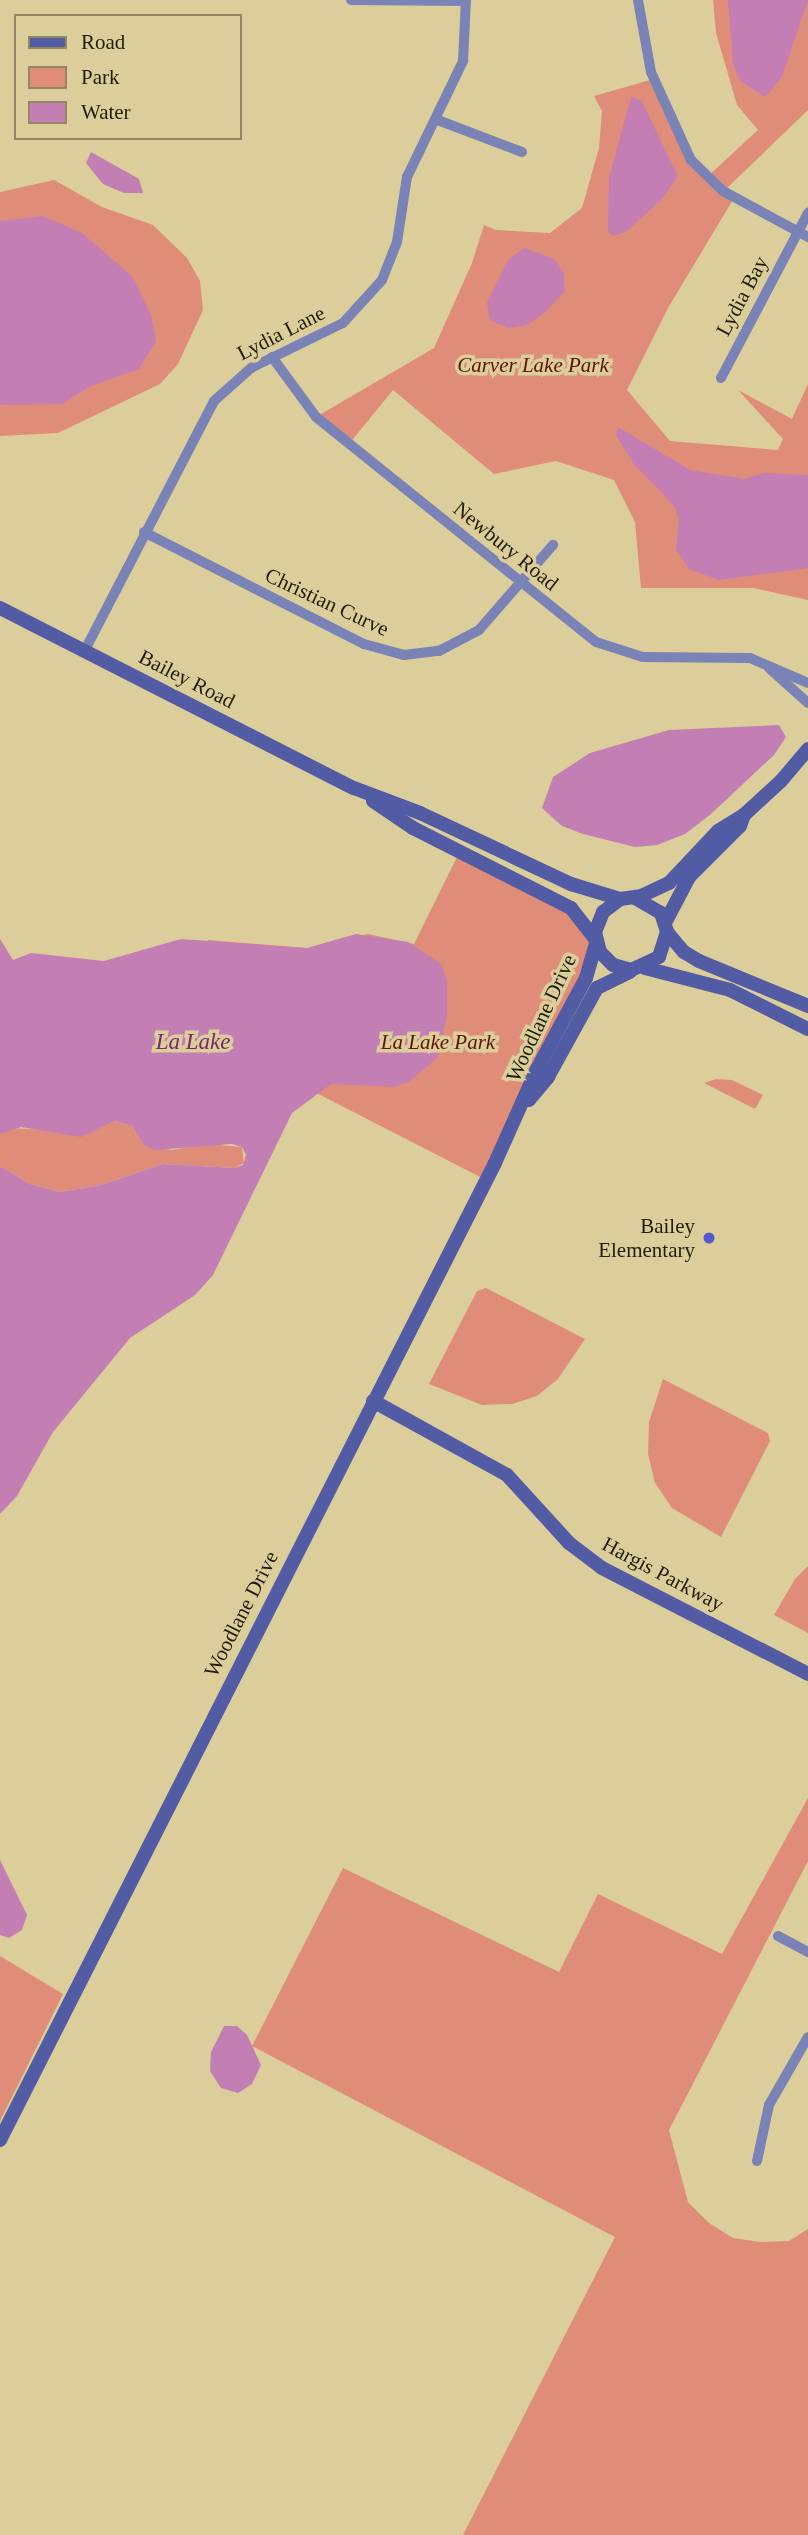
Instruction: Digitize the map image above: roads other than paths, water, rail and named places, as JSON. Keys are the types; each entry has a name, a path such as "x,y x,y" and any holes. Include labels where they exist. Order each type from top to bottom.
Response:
{"street":[{"path":"351,0 466,1"},
{"path":"638,0 649,63 687,155 723,191 803,235"},
{"name":"Lydia Lane","path":"85,650 214,401 236,379 272,358 340,326 376,290 396,247 407,177 464,57 466,1"},
{"path":"435,119 522,152"},
{"name":"Lydia Bay","path":"721,378 803,235 808,213"},
{"name":"Newbury Road","path":"272,358 316,417 583,634 610,649 643,657 738,656 765,664 808,683"},
{"name":"Christian Curve","path":"144,532 364,644 404,654 439,650 463,640 488,621 553,544"},
{"name":"Bailey Road","path":"0,608 354,788 420,813 571,884 620,899"},
{"name":"Newbury Road","path":"765,664 808,703"},
{"path":"808,749 744,815 718,831 669,883 635,898 620,899 603,912 596,942 613,965 642,968 713,984 808,1029"},
{"name":"Bailey Road","path":"354,788 413,828 571,908 596,942"},
{"path":"642,968 659,957 666,927 689,877 740,826 744,815"},
{"path":"635,898 654,906 666,927 690,956 808,1006"},
{"name":"Woodlane Drive","path":"0,2140 522,1109 537,1069 586,978 596,942"},
{"name":"Woodlane Drive","path":"522,1109 548,1077 597,988 611,978 642,968"},
{"name":"Hargis Parkway","path":"373,1401 507,1475 569,1543 602,1567 808,1674"},
{"path":"778,1936 808,1952"},
{"path":"757,2161 769,2105 808,2037"}],"water":[{"path":"728,0 808,0 782,77 765,97 740,81 733,64"},
{"path":"631,97 641,100 678,176 662,199 626,232 613,236 608,231 609,178"},
{"path":"91,152 139,179 143,193 124,193 103,184 86,163"},
{"path":"43,216 82,233 132,276 151,315 156,341 139,369 91,386 62,404 0,405 0,221"},
{"path":"524,248 555,259 564,273 565,291 545,312 527,325 508,328 490,320 487,303 508,260"},
{"path":"618,427 690,470 745,479 764,473 808,475 808,568 719,580 689,569 676,549 679,519 675,507 633,463 616,435"},
{"path":"779,725 786,737 774,755 711,814 685,834 657,845 635,847 583,834 562,826 542,808 553,777 590,753 669,730"},
{"name":"La Lake","path":"356,934 408,942 441,964 447,980 447,1016 437,1058 410,1081 395,1087 331,1084 292,1113 213,1275 195,1295 130,1338 53,1432 17,1496 0,1514 0,1166 30,1184 60,1192 101,1185 163,1164 235,1168 243,1165 246,1155 242,1147 232,1144 155,1150 144,1145 132,1126 115,1121 81,1137 21,1127 0,1134 0,939 13,960 31,953 104,961 181,939 307,948"},
{"path":"0,1860 27,1915 22,1930 9,1938 0,1935"},
{"path":"224,2026 237,2026 247,2035 261,2065 252,2084 238,2093 221,2088 210,2071 211,2052"}],"place":[{"name":"Bailey Elementary","path":"709,1238"}],"park label":[{"name":"Carver Lake Park","path":"533,365"},
{"name":"La Lake Park","path":"438,1042"}]}
